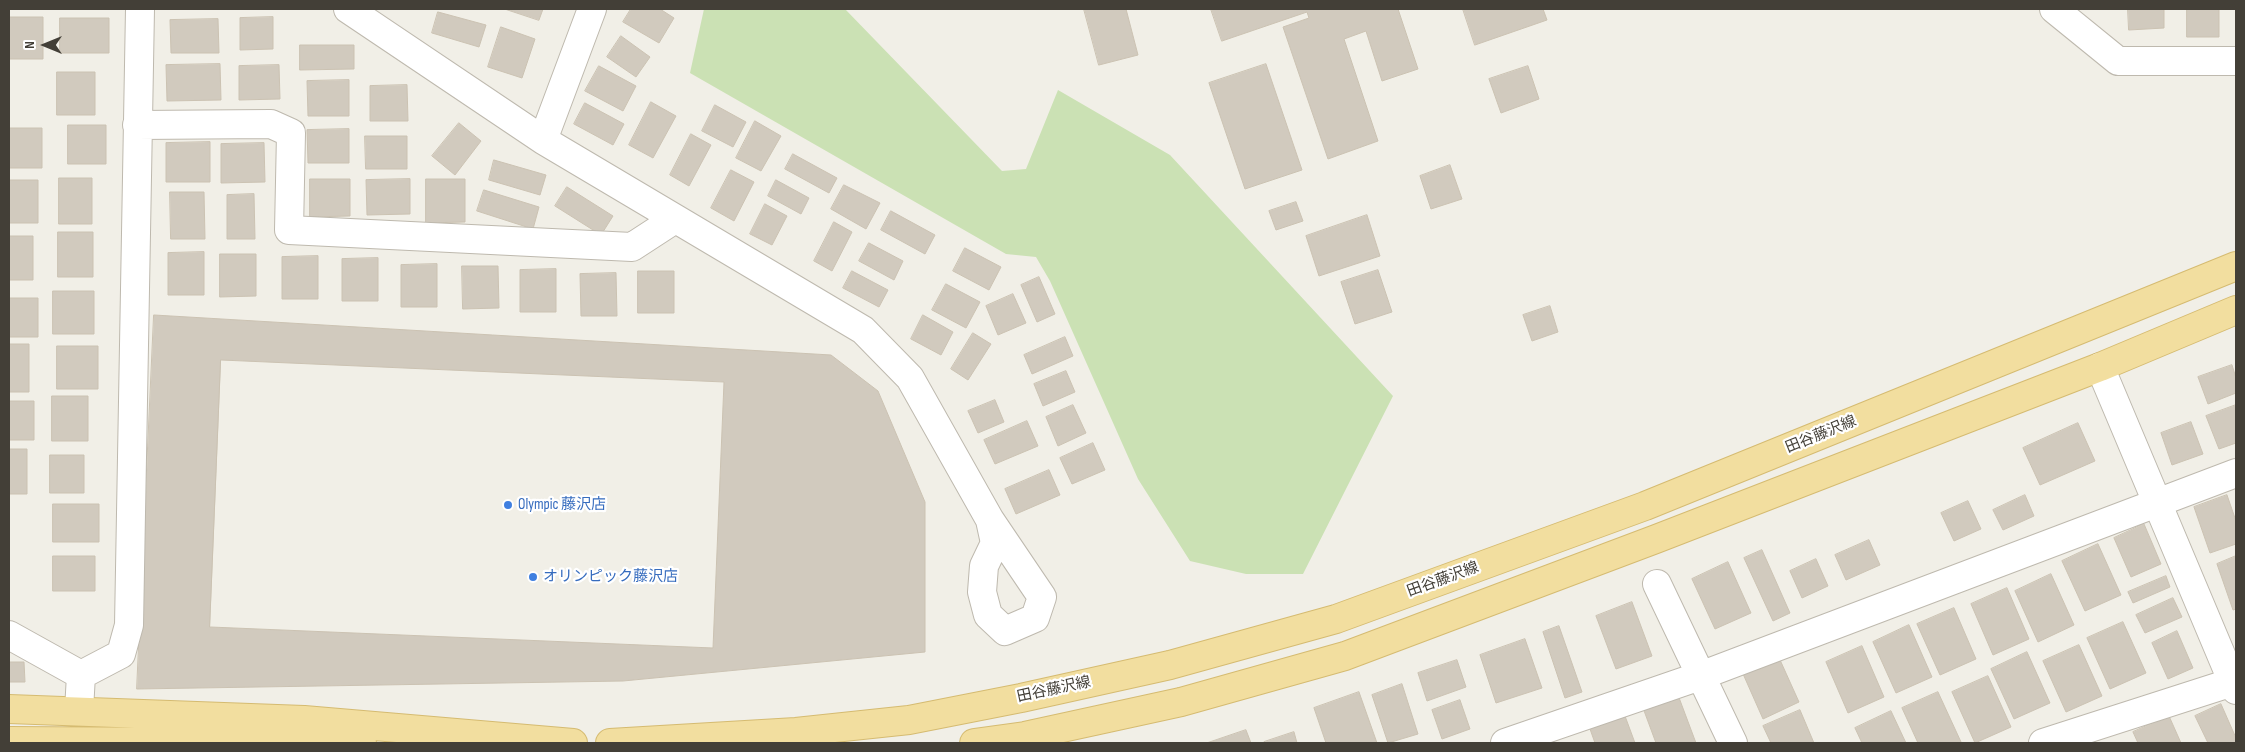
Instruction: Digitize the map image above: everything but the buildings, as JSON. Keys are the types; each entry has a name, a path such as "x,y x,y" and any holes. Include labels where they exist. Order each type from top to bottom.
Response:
{"main road":[{"name":"田谷藤沢線","path":"610,743 796,732 909,720 1021,698 1170,664 1336,619 1646,506 2236,266"},
{"path":"974,743 1025,736 1181,702 1345,656 1665,536 2100,367 2236,310"},
{"path":"9,709 79,710 304,720 573,743"},
{"path":"9,741 362,743"}],"street":[{"path":"81,675 121,654 129,626 140,9"},
{"path":"348,9 543,140 863,330 910,378 990,520"},
{"path":"543,140 592,9"},
{"path":"2054,9 2118,61 2236,61"},
{"path":"137,125 271,124 291,134 289,230 632,247 675,220"},
{"path":"2043,743 2235,684 2100,367"},
{"path":"1505,743 1700,676 2236,473"},
{"path":"1657,584 1733,743"},
{"path":"9,635 81,675"},
{"path":"79,710 81,675"}],"green space":[{"path":"704,9 845,9 1002,171 1026,169 1058,90 1170,155 1393,396 1303,574 1246,574 1190,561 1138,479 1050,281 1036,257 1006,254 690,73"}],"place":[{"name":"Olympic 藤沢店","path":"508,505"},
{"name":"オリンピック藤沢店","path":"533,577"}]}
